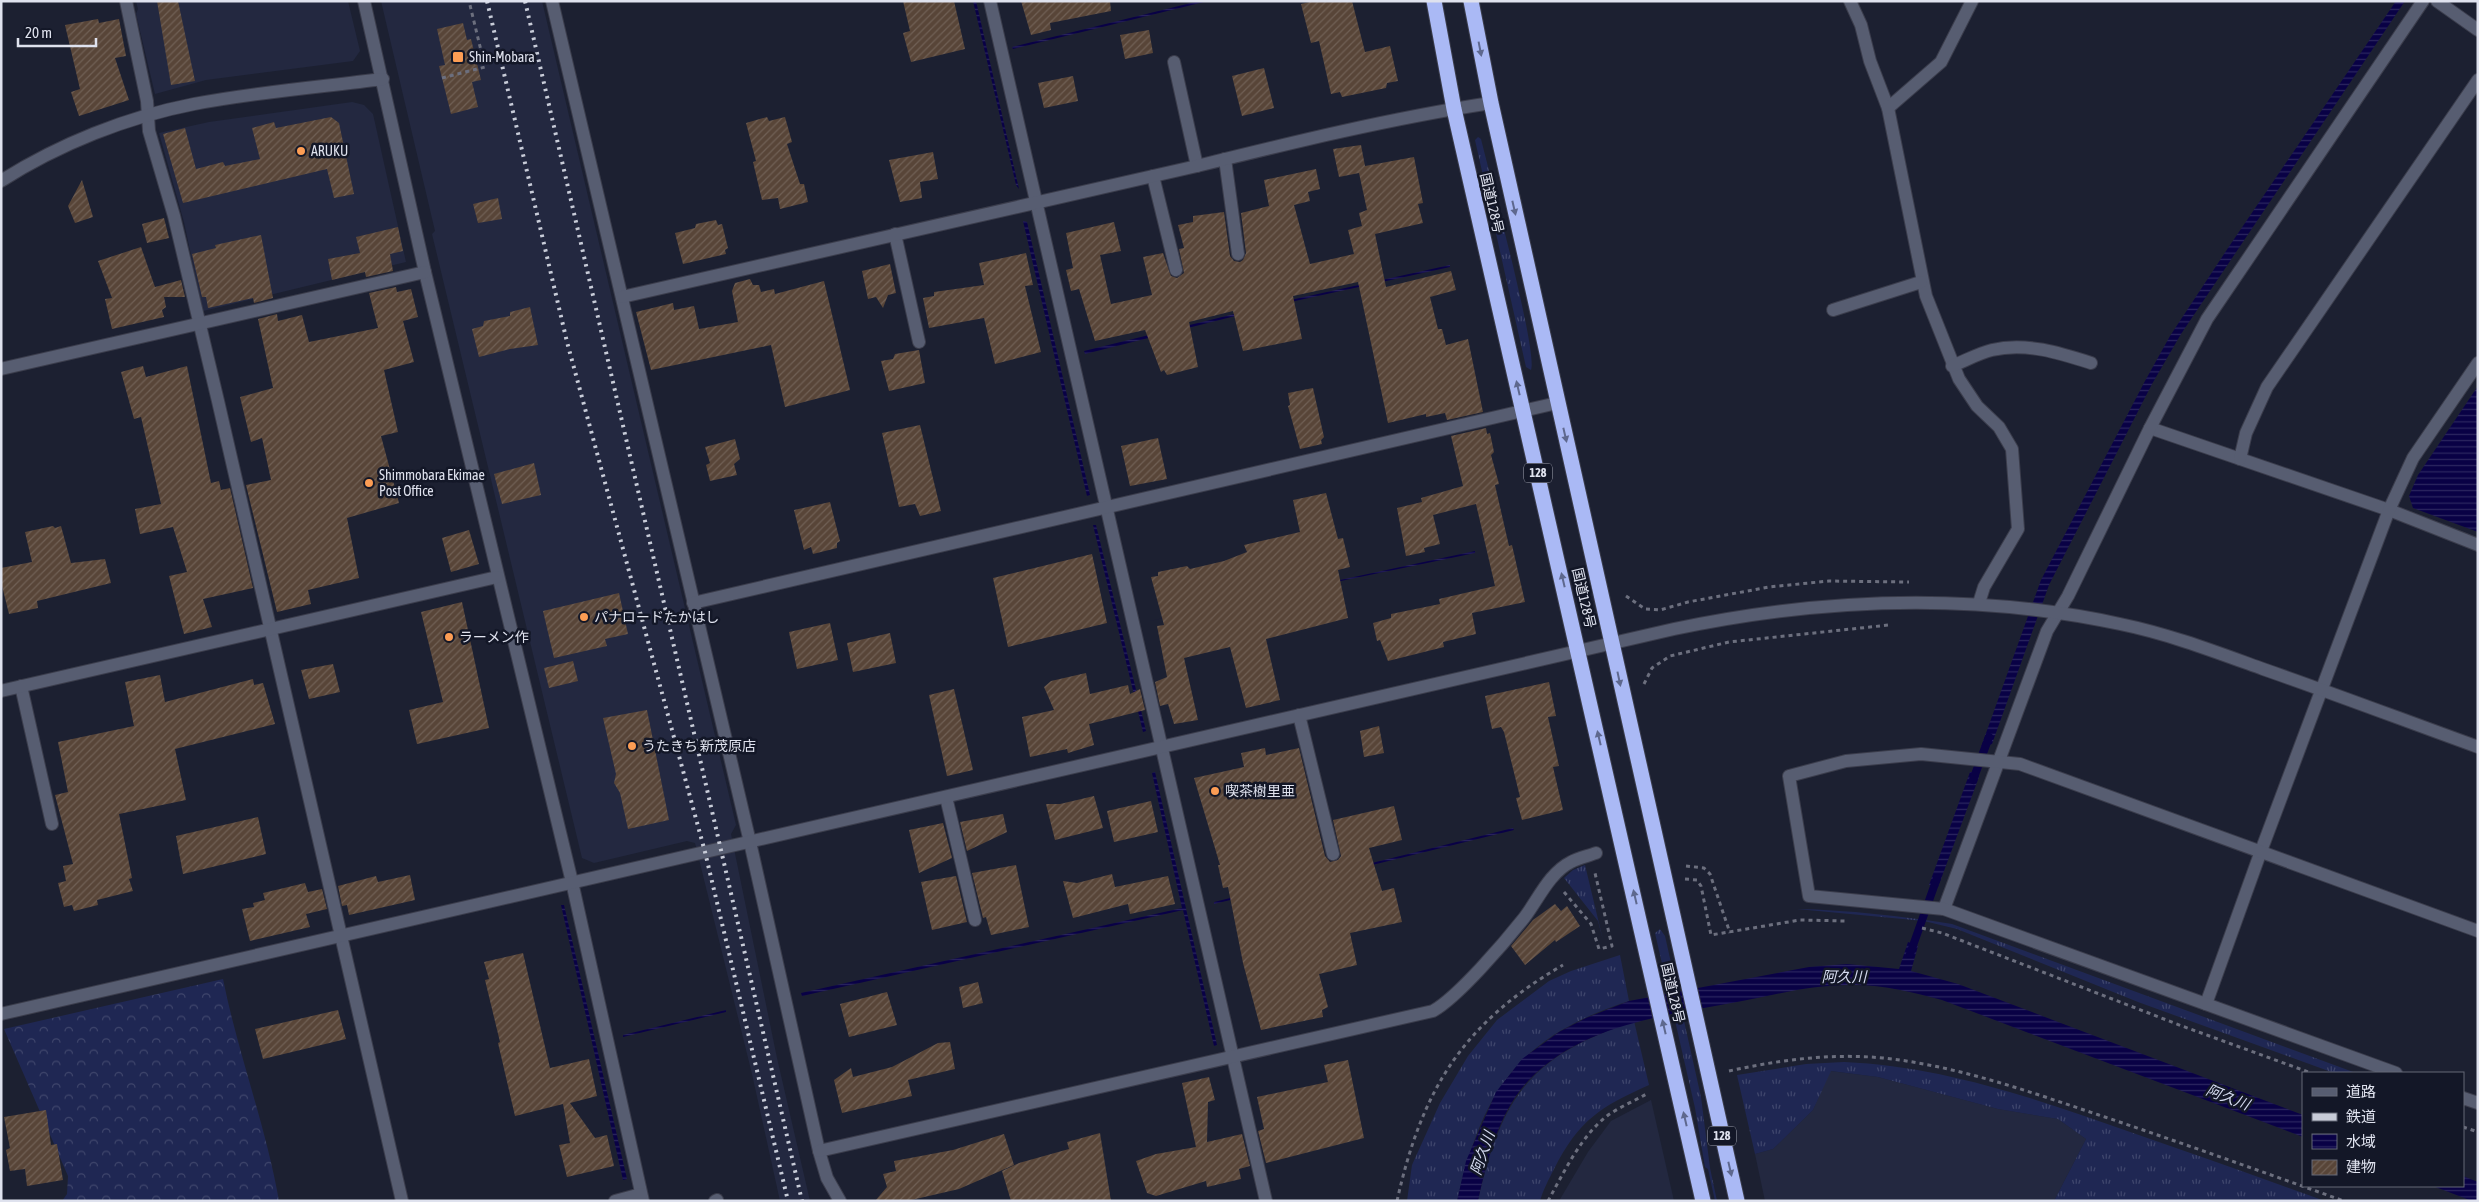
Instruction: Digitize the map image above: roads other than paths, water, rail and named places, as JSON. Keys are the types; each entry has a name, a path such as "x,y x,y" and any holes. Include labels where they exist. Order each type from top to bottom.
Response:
{"highway":[{"name":"国道128号","path":"1434,1 1454,109 1579,650 1703,1201"},
{"name":"国道128号","path":"1471,1 1491,103 1737,1201"}],"street":[{"path":"126,1 147,101 149,131 174,216 402,1201"},
{"path":"364,1 425,272 497,577 572,882 642,1198 615,1201"},
{"path":"552,1 750,842 819,1152 827,1178 840,1201"},
{"path":"990,1 1266,1201"},
{"path":"1850,1 1861,25 1870,62 1888,108 1907,193 1921,282 1952,366 1978,406 1999,427 2012,449 2018,529 1984,587 1979,603"},
{"path":"1888,108 1941,62 1972,1"},
{"path":"1944,909 2047,631 2068,596 2150,428 2207,319 2423,1"},
{"path":"2437,1 2478,30"},
{"path":"1174,62 1197,166"},
{"path":"1,182 55,152 101,131 148,115 194,104 383,79"},
{"path":"2240,459 2246,433 2267,387 2478,80"},
{"path":"622,297 1197,166 1253,151 1491,103"},
{"path":"1225,159 1238,254"},
{"path":"1153,176 1176,270"},
{"path":"895,234 919,342"},
{"path":"1,369 425,272"},
{"path":"1832,310 1921,282"},
{"path":"1952,366 1990,350 2003,348 2048,349 2091,363"},
{"path":"2206,1004 2261,851 2389,510 2413,458 2478,363"},
{"path":"693,603 1558,403"},
{"path":"2150,428 2389,510 2478,546"},
{"path":"1,691 497,577"},
{"path":"1,1014 1579,650 1733,616 1786,610 1858,603 1979,603 2057,612 2121,624 2186,642 2478,747"},
{"path":"21,686 52,824"},
{"path":"1299,715 1333,854"},
{"path":"2393,1072 1944,909 1809,896 1788,776 1846,761 1922,754 2020,764 2478,931"},
{"path":"946,797 975,920"},
{"path":"819,1152 1343,1031 1421,1015 1443,1006 1524,918 1552,878 1570,862 1596,853"},
{"path":"2464,1098 2478,1103"}],"water":[{"path":"973,1 976,1 1019,189 1016,185"},
{"path":"1199,1 1208,1 1013,49 1012,47"},
{"path":"2396,1 2405,1 2181,334 2152,384 2049,585 1992,744 1981,747 2041,580 2170,336"},
{"path":"1023,221 1027,222 1090,495 1087,496"},
{"path":"1450,265 1450,267 1295,301 1085,354 1084,351 1295,299"},
{"path":"2478,386 2478,532 2413,508 2409,496 2418,475"},
{"path":"1093,525 1096,525 1146,731 1143,732"},
{"path":"1475,551 1475,553 1145,622"},
{"path":"1155,772 1217,1045 1214,1046 1183,910 802,996 801,993 1182,908 1152,773"},
{"path":"1970,772 1976,772 1979,777 1938,887 1929,885"},
{"path":"1513,828 1514,830 1214,904 1214,902"},
{"path":"561,905 564,905 627,1179 623,1180"},
{"name":"阿久川","path":"1908,942 1918,946 1911,971 1958,984 2302,1115 2302,1137 1942,1000 1885,987 1835,985 1793,991 1653,1018 1599,1034 1574,1046 1550,1061 1529,1080 1510,1106 1490,1153 1478,1201 1457,1201 1466,1161 1496,1092 1522,1059 1559,1032 1586,1018 1629,1001 1809,967 1847,964 1899,969"},
{"path":"726,1010 726,1012 623,1037 623,1035"},
{"path":"2464,1176 2478,1182 2478,1201 2472,1201 2436,1187 2464,1187"}],"waterway":[{"path":"1973,780 1989,737"},
{"path":"1910,954 1937,878"}],"railway":[{"path":"487,1 567,342 705,852 788,1201"},
{"path":"525,1 802,1201"}],"place":[{"name":"Shin-Mobara","path":"458,57"},
{"name":"ARUKU","path":"301,151"},
{"name":"Shimmobara Ekimae Post Office","path":"369,483"},
{"name":"パナロードたかはし","path":"584,617"},
{"name":"ラーメン作","path":"449,637"},
{"name":"うたきち 新茂原店","path":"632,746"},
{"name":"喫茶樹里亜","path":"1215,791"}]}
